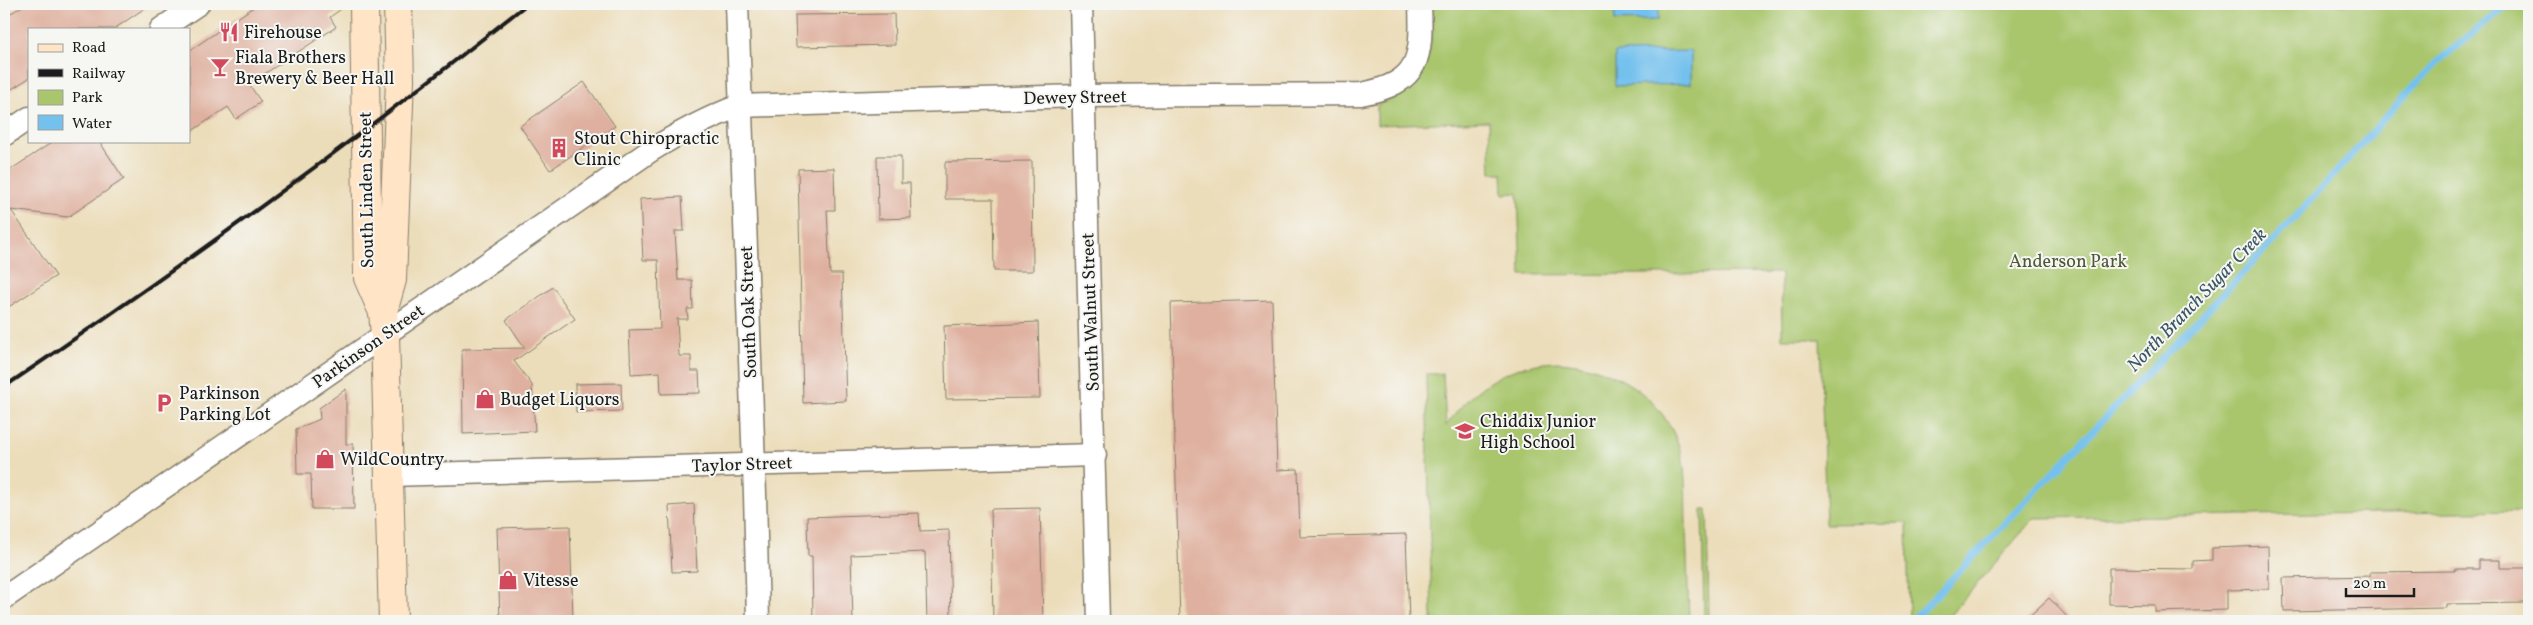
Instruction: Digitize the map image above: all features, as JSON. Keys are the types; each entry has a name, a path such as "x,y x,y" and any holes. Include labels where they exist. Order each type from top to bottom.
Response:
{"main road":[{"name":"South Linden Street","path":"364,4 368,278 384,324"},
{"name":"South Linden Street","path":"393,621 384,324 392,280 396,131 400,80 398,4"}],"street":[{"path":"162,28 198,4"},
{"name":"South Oak Street","path":"737,4 758,621"},
{"name":"South Walnut Street","path":"1081,4 1082,96 1095,455 1098,621"},
{"name":"Dewey Street","path":"739,106 1082,96 1361,94 1394,85 1406,76 1417,59 1421,42 1420,4"},
{"name":"Parkinson Street","path":"4,598 384,324 687,128 739,106"},
{"path":"4,135 28,119"},
{"name":"Taylor Street","path":"389,475 1095,455"}],"green space":[{"name":"Anderson Park","path":"1432,4 2529,4 2529,511 2034,518 1945,621 1909,621 1907,523 1826,524 1820,339 1782,339 1781,273 1521,275 1518,193 1503,194 1502,173 1491,173 1489,121 1377,125 1377,105 1395,97 1408,88 1418,78 1425,66 1431,39"},
{"path":"1558,362 1578,364 1617,377 1650,400 1674,433 1681,453 1685,480 1689,621 1432,621 1426,374 1443,374 1446,426 1469,399 1494,379 1523,367"},
{"path":"1702,509 1707,509 1709,621 1704,621"}],"water":[{"path":"1614,4 1658,4 1658,20 1615,21"},
{"path":"1691,51 1691,84 1615,86 1615,52"}],"building":[{"path":"26,4 151,4 115,28 28,28 28,79 4,94 4,17"},
{"path":"258,4 348,4 330,17 336,27 249,84 261,102 236,119 228,107 190,132 190,50"},
{"path":"894,14 895,45 796,47 795,15"},
{"name":"Stout Chiropractic Clinic","path":"584,82 615,126 550,170 520,126"},
{"path":"52,142 100,142 124,179 68,217 11,210 56,276 4,310 4,174"},
{"path":"877,156 901,156 901,183 910,183 911,218 878,219"},
{"path":"1032,161 1033,271 994,271 993,199 945,199 945,162"},
{"path":"834,168 835,210 827,210 830,274 842,274 846,401 803,403 798,169"},
{"path":"682,197 684,231 675,231 678,280 692,280 693,309 687,309 688,319 677,319 679,356 691,356 691,371 699,371 700,393 661,394 660,372 631,374 629,330 660,329 658,260 643,260 640,199"},
{"path":"553,287 575,319 514,361 532,385 535,431 463,434 462,349 525,348 506,320"},
{"path":"1272,300 1277,470 1298,469 1300,537 1406,534 1409,621 1180,621 1171,303"},
{"path":"1038,322 1040,398 946,399 944,326"},
{"path":"621,383 622,411 576,412 575,384"},
{"name":"WildCountry","path":"346,389 346,444 353,444 354,509 312,509 311,474 297,474 296,429 320,419 319,408"},
{"path":"694,504 697,571 672,572 669,506"},
{"path":"1040,508 1043,621 993,621 991,509"},
{"path":"919,513 920,531 949,530 951,621 927,621 925,552 851,555 853,621 813,621 812,556 808,556 807,517"},
{"path":"570,526 573,621 500,621 497,528"},
{"path":"2268,546 2269,589 2227,590 2227,610 2155,612 2155,605 2109,604 2109,568 2193,569 2193,561 2212,560 2212,548"},
{"path":"2479,560 2500,560 2500,568 2529,568 2529,603 2446,604 2446,608 2284,611 2283,578 2370,576 2370,572 2479,569"},
{"path":"2049,598 2071,621 2024,621"}],"waterway":[{"name":"North Branch Sugar Creek","path":"1912,621 2279,235 2436,63 2508,4"}],"railway":[{"path":"4,387 269,201 399,104 527,4"}],"place":[{"name":"Firehouse","path":"229,32"},
{"name":"Fiala Brothers Brewery & Beer Hall","path":"220,67"},
{"name":"Stout Chiropractic Clinic","path":"559,148"},
{"name":"Budget Liquors","path":"485,399"},
{"name":"Parkinson Parking Lot","path":"164,403"},
{"name":"Chiddix Junior High School","path":"1465,431"},
{"name":"WildCountry","path":"325,459"},
{"name":"Vitesse","path":"508,580"}]}
